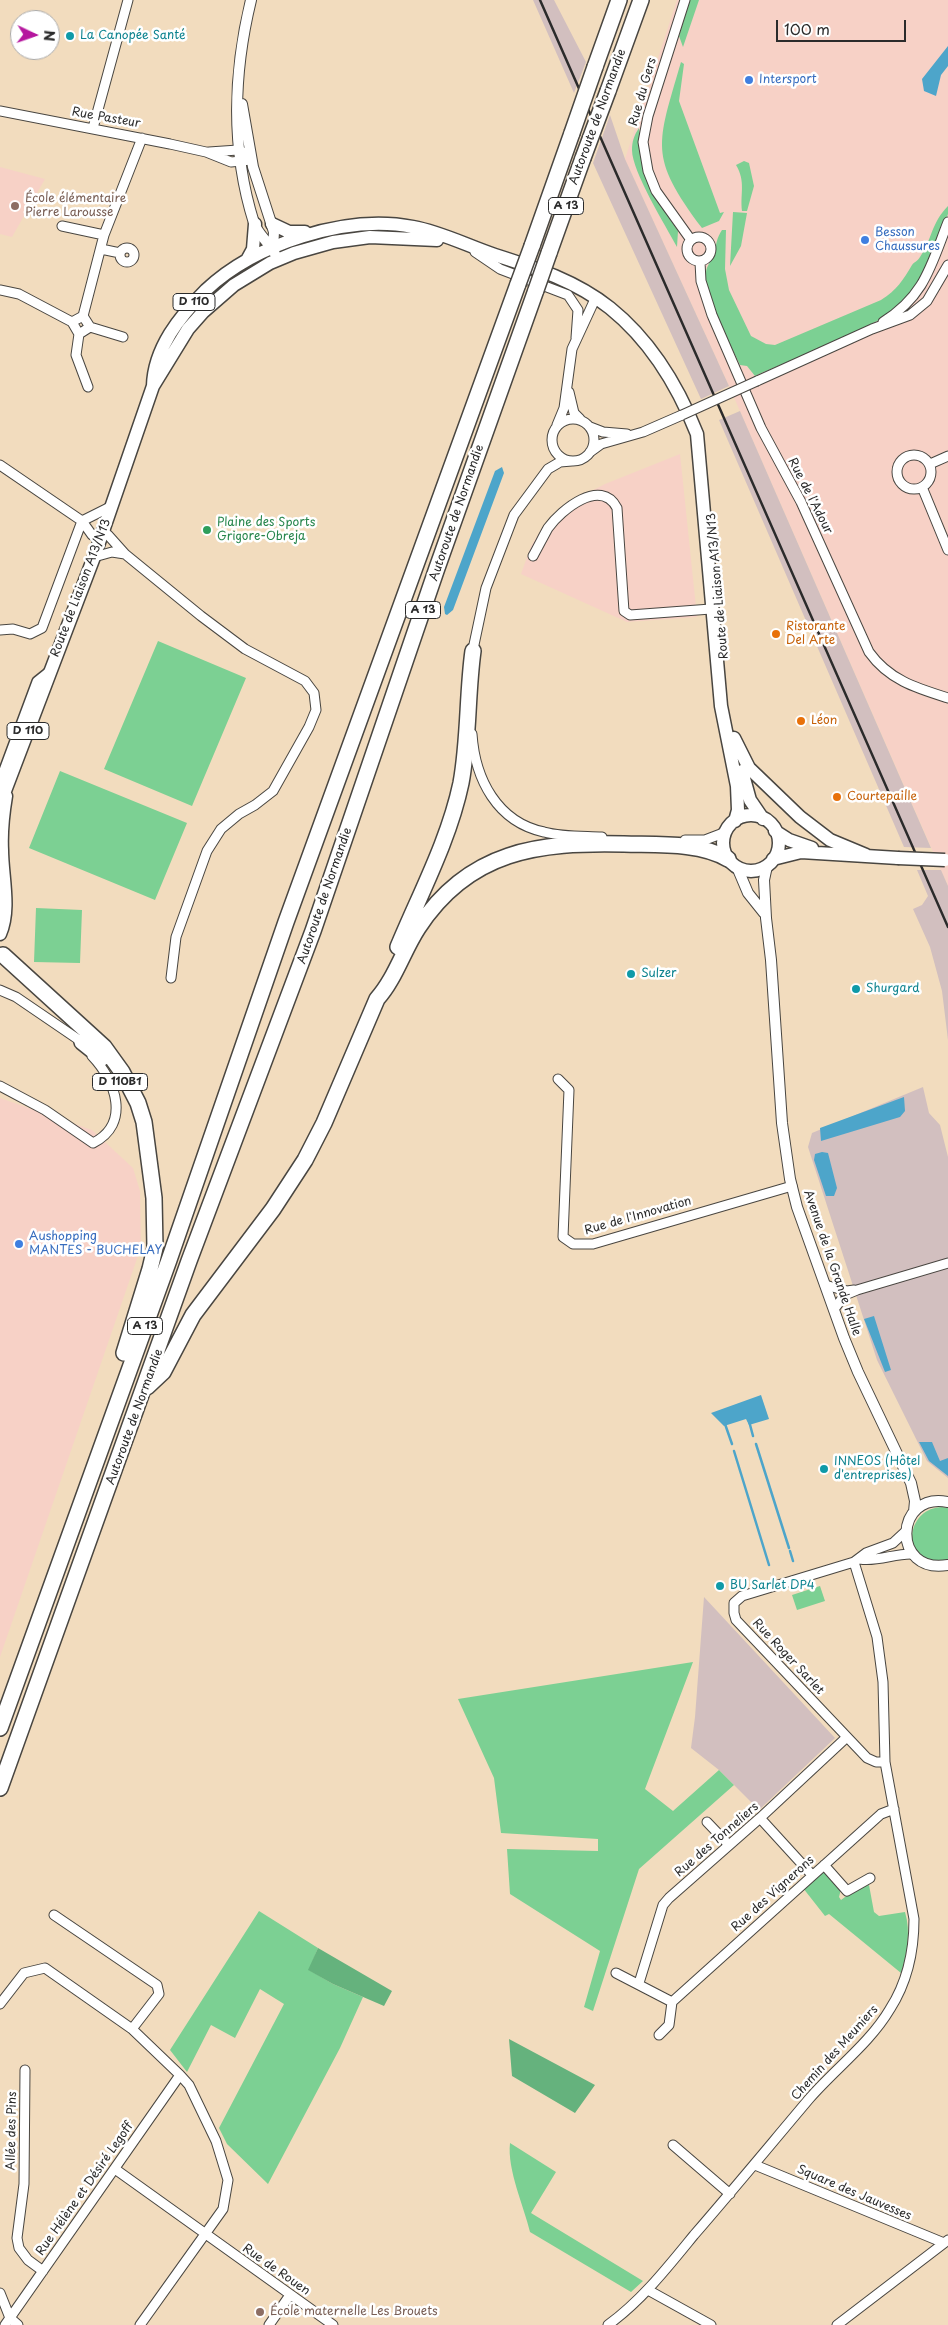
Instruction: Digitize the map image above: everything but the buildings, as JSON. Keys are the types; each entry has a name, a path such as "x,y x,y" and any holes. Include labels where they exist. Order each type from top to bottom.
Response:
{"highway":[{"name":"Autoroute de Normandie","path":"0,1728 169,1260 286,922 532,246 619,0"},
{"name":"Autoroute de Normandie","path":"0,1788 189,1261 313,931 437,568 641,0"},
{"path":"144,1390 163,1372 193,1314 293,1179 324,1123 377,999 454,809 464,761 472,651"},
{"path":"377,999 386,989 418,928 438,902 462,880 500,859 547,846 584,843 683,847 715,853 732,863"},
{"path":"3,955 98,1042 115,1062 138,1103 144,1122 154,1198 155,1248 122,1361 127,1373"},
{"name":"D 110B1","path":"82,1042 110,1067 133,1104 144,1133"}],"main road":[{"path":"247,260 254,249 254,224"},
{"name":"D 110","path":"272,224 289,232 302,231 312,234"},
{"name":"D 110","path":"152,386 176,346 203,312 234,285 275,254 312,234 354,226 393,225 419,229 460,243"},
{"name":"D 110","path":"152,386 153,370 159,354 178,322 194,302 211,286 247,260 333,242 370,237 402,237 460,243"},
{"name":"Route de Liaison A13/N13","path":"460,243 555,276 596,297 632,328 685,391 706,439 726,684 734,738 750,800 764,819"},
{"name":"Route de Liaison A13/N13","path":"659,360 682,400 697,434 720,706 737,786 738,810 735,821"},
{"name":"Route de Liaison A13/N13","path":"4,786 94,557 152,386"},
{"path":"734,738 749,768 800,817 830,840 866,855"},
{"name":"D 110","path":"0,934 4,921 5,901 1,831 4,786"},
{"path":"0,804 4,786"},
{"path":"832,853 796,842 776,831 764,819 751,816 735,821 726,832 723,848 732,863 754,871 795,852 947,860"},
{"path":"770,863 778,846 776,831"}],"street":[{"path":"92,128 128,0"},
{"path":"251,0 242,46 236,124 238,150 254,224 275,254"},
{"name":"Rue du Gers","path":"685,0 650,107 643,142 648,171 656,191 691,240"},
{"path":"106,44 116,46"},
{"path":"240,86 251,157 260,195 272,224 275,254"},
{"name":"Rue Pasteur","path":"0,111 142,138 206,152 226,160 240,162 251,157"},
{"path":"72,322 83,316 104,235 142,138"},
{"name":"Rue Pasteur","path":"206,152 238,150 251,157"},
{"path":"872,329 899,312 916,295 948,222"},
{"path":"62,226 104,235"},
{"path":"699,237 709,243 710,255 700,262 692,260 687,254 687,246 691,240 699,237"},
{"path":"460,243 500,269 568,295 578,310 576,338"},
{"path":"101,249 120,253"},
{"name":"Rue de l'Adour","path":"700,262 704,292 724,341 762,428 801,502 869,652 879,666 899,681 948,698"},
{"path":"726,832 710,839 698,840 554,834 533,829 513,818 490,796 476,765 471,704 472,651 486,588 514,515 548,469 560,462 581,460 602,444 637,434 872,329 905,317 923,306 936,289 948,265"},
{"path":"0,290 20,294 72,322 79,334 76,355 88,387"},
{"path":"572,461 560,457 553,448 552,436 564,408 568,363 576,338 596,297"},
{"path":"83,316 90,327 123,337"},
{"path":"79,334 90,327"},
{"path":"567,379 572,406 580,419 590,427 603,432 637,434"},
{"path":"557,425 568,419 580,419"},
{"path":"590,427 594,438 590,452"},
{"path":"916,455 930,464 931,475 922,487 910,489 901,483 898,478 898,466 905,457 916,455"},
{"path":"930,464 948,456"},
{"path":"0,465 82,522 92,535 108,535 125,554 201,616 245,649 305,682 314,693 316,710 309,727 273,791 221,829 207,851 176,937 171,978"},
{"path":"922,487 948,550"},
{"path":"533,556 549,528 569,508 590,495 604,495 614,502 617,508 624,611 630,615 711,609"},
{"path":"0,630 13,629 30,634 42,628 82,522 112,506"},
{"path":"94,557 112,552 125,554"},
{"path":"732,863 746,890 761,907 766,918"},
{"name":"Avenue de la Grande Halle","path":"770,863 764,885 766,918 771,960 782,1123 792,1186 825,1285 858,1372 912,1483 915,1501 914,1512"},
{"name":"D 110B1","path":"0,990 16,997 82,1042"},
{"path":"0,1086 46,1110 93,1143 96,1142 110,1130 118,1113 117,1105 107,1074 86,1051 82,1042"},
{"name":"Rue de l'Innovation","path":"558,1079 569,1090 563,1237 574,1244 594,1244 792,1186"},
{"path":"834,1309 845,1295 857,1290 948,1263"},
{"path":"825,1285 847,1291 857,1290"},
{"name":"Avenue de la Grande Halle","path":"912,1483 925,1496 937,1501"},
{"path":"945,1567 925,1564 913,1554 906,1540 906,1531 914,1512 925,1504 937,1501 948,1502"},
{"path":"857,1561 866,1553 893,1543 906,1531"},
{"path":"857,1561 901,1553 913,1554"},
{"name":"Rue Roger Sarlet","path":"857,1561 742,1596 734,1603 734,1613 736,1620 867,1758 876,1762 885,1762"},
{"name":"Chemin des Meuniers","path":"608,2325 624,2313 670,2266 813,2095 883,2021 899,1994 907,1973 913,1944 914,1919 885,1762 883,1682 877,1637 857,1561"},
{"name":"Rue des Tonneliers","path":"638,1983 663,1905 847,1737"},
{"name":"Rue des Vignerons","path":"672,2002 881,1814 894,1809"},
{"path":"760,1818 812,1875"},
{"path":"707,1822 729,1845"},
{"path":"824,1865 847,1891 870,1878"},
{"path":"54,1915 157,1985 159,1994 132,2029"},
{"path":"0,2004 24,1973 45,1968 132,2029 180,2075 189,2086 216,2141 228,2180 223,2209 140,2325"},
{"path":"616,1973 672,2002 671,2019 659,2035"},
{"name":"Allée des Pins","path":"25,2070 24,2184 17,2238 19,2248 28,2260 43,2271"},
{"name":"Rue Hélène et Désiré Legoff","path":"8,2322 180,2075"},
{"path":"673,2145 730,2194"},
{"name":"Square des Jauvesses","path":"755,2165 946,2242"},
{"name":"Rue de Rouen","path":"115,2169 333,2325"},
{"path":"837,2325 946,2242"},
{"path":"648,2290 711,2325"},
{"path":"0,2293 8,2322 18,2325"},
{"path":"269,2325 290,2295"}],"shaded area":[{"path":"533,0 554,0 586,62 574,93"},
{"path":"677,0 948,0 948,886 729,386 625,159"},
{"path":"610,115 625,159 729,386 701,399 593,163"},
{"name":"École élémentaire Pierre Larousse","path":"0,167 45,179 12,237 0,234"},
{"path":"740,411 931,848 904,847 719,420"},
{"path":"680,454 697,617 627,622 521,574 531,546 544,525 562,506 605,484"},
{"path":"917,870 941,870 948,886 948,1040 942,991 930,947 913,909 922,905 928,896"},
{"path":"923,1087 929,1113 940,1125 948,1157 948,1478 927,1461 877,1360 808,1147 812,1133"},
{"path":"0,1098 92,1130 133,1168 140,1191 141,1247 0,1657"},
{"path":"704,1597 835,1738 759,1810 719,1770 691,1748"}],"green space":[{"path":"690,0 699,0 683,47 679,36"},
{"path":"681,62 684,64 679,101 720,213 724,212 719,221 702,228 673,183 665,166 662,149 667,113"},
{"path":"639,128 643,167 650,189 678,231 677,247 643,185 633,160 632,144"},
{"path":"744,161 749,163 754,186 747,211 742,211 742,182 736,165"},
{"path":"948,206 948,214 920,282 909,298 896,309 858,331 755,376 747,366 740,365 718,320 706,283 706,270 714,255 722,230 726,230 725,269 729,290 751,336 766,344 775,345 881,300 891,292 924,251 938,219"},
{"path":"733,212 747,213 741,246 730,266"},
{"path":"158,641 246,678 192,806 104,769"},
{"path":"60,771 187,823 155,900 29,848"},
{"path":"36,908 82,910 80,963 34,962"},
{"path":"948,1508 948,1560 932,1560 922,1556 916,1550 913,1532 916,1523 922,1515 931,1509"},
{"path":"820,1586 825,1601 797,1610 792,1595"},
{"path":"693,1662 645,1789 673,1811 719,1770 734,1785 639,1869 593,2011 584,2007 600,1951 510,1894 507,1849 598,1851 598,1839 501,1833 494,1778 458,1699"},
{"path":"823,1869 841,1889 839,1897 841,1900 857,1888 869,1885 874,1912 879,1916 905,1912 908,1927 908,1943 901,1973 829,1914 825,1916 803,1888"},
{"path":"259,1911 318,1948 309,1970 333,1984 363,1997 340,2048 268,2184 227,2144 219,2128 284,2004 260,1989 235,2038 211,2025 187,2072 170,2050"},
{"path":"318,1948 392,1991 384,2006 333,1984 308,1970"},
{"path":"509,2039 595,2085 575,2113 512,2076"},
{"path":"510,2143 556,2172 531,2213 643,2281 631,2292 530,2232 513,2176"}],"water":[{"path":"948,46 948,66 941,75 936,96 924,91 922,79"},
{"path":"502,467 504,473 453,610 447,615 445,614 444,607 495,471"},
{"path":"904,1097 905,1111 900,1117 821,1141 820,1128"},
{"path":"828,1153 837,1188 834,1196 826,1196 814,1160 815,1154"},
{"path":"874,1316 891,1370 885,1372 864,1319"},
{"path":"761,1395 769,1419 749,1425 746,1419 724,1426 711,1413"},
{"path":"919,1442 932,1442 940,1461 948,1458 948,1476 929,1461"}],"waterway":[{"path":"749,1421 753,1436"},
{"path":"725,1424 732,1444"},
{"path":"756,1444 789,1548"},
{"path":"734,1451 769,1565"},
{"path":"790,1551 793,1561"}],"railway":[{"path":"540,0 948,927"}],"place":[{"name":"La Canopée Santé","path":"70,36"},
{"name":"Intersport","path":"749,80"},
{"name":"École élémentaire Pierre Larousse","path":"15,206"},
{"name":"Besson Chaussures","path":"865,240"},
{"name":"Plaine des Sports Grigore-Obreja","path":"207,530"},
{"name":"Ristorante Del Arte","path":"776,634"},
{"name":"Léon","path":"801,721"},
{"name":"Courtepaille","path":"837,797"},
{"name":"Sulzer","path":"631,974"},
{"name":"Shurgard","path":"856,989"},
{"name":"Aushopping MANTES - BUCHELAY","path":"19,1244"},
{"name":"INNEOS (Hôtel d'entreprises)","path":"824,1469"},
{"name":"BU Sarlet DP4","path":"720,1586"},
{"name":"École maternelle Les Brouets","path":"260,2312"}]}
